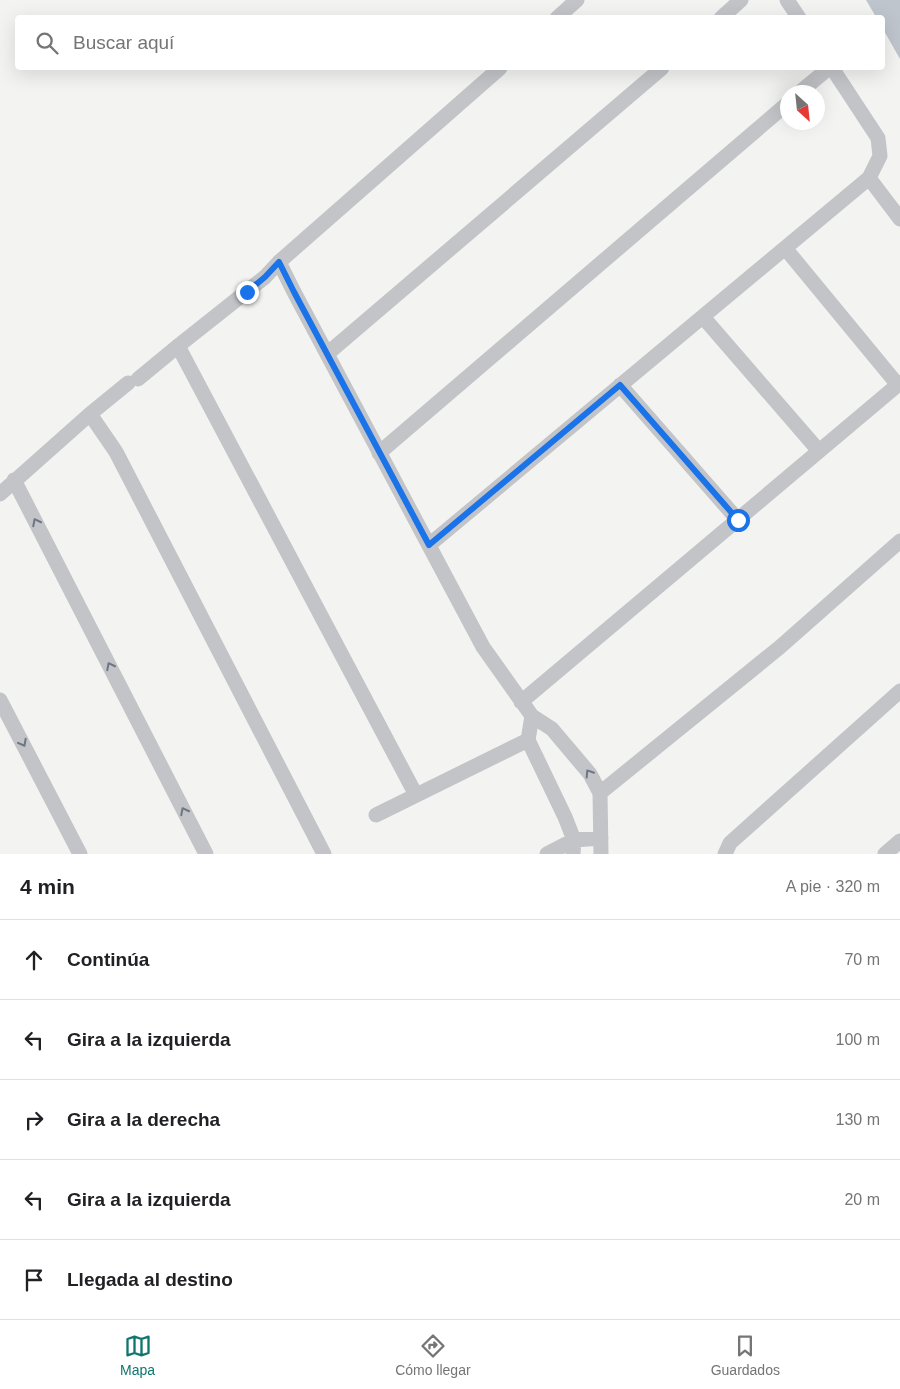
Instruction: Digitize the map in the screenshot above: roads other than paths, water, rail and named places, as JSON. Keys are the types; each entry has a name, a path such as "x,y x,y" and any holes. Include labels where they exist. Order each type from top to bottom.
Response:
{"street":[{"path":"560,15 577,0"},
{"path":"724,15 741,0"},
{"path":"788,0 797,15"},
{"path":"0,494 90,414 265,277 279,262 498,70"},
{"path":"327,354 660,70"},
{"path":"809,85 828,70"},
{"path":"429,545 869,178 880,156 878,138 831,70"},
{"path":"380,452 780,110"},
{"path":"869,178 900,219"},
{"path":"521,702 899,384 785,248"},
{"path":"279,262 482,647 532,716 552,729 590,774 600,793 600,854"},
{"path":"703,316 819,451"},
{"path":"178,346 416,795"},
{"path":"620,385 738,520"},
{"path":"90,414 116,452 324,854"},
{"path":"14,480 206,854"},
{"path":"600,793 780,647 900,541"},
{"path":"724,854 730,843 900,691"},
{"path":"0,700 80,854"},
{"path":"532,716 528,740 565,817 573,847"},
{"path":"376,815 528,740"},
{"path":"547,854 601,838"},
{"path":"885,854 900,841"}]}
